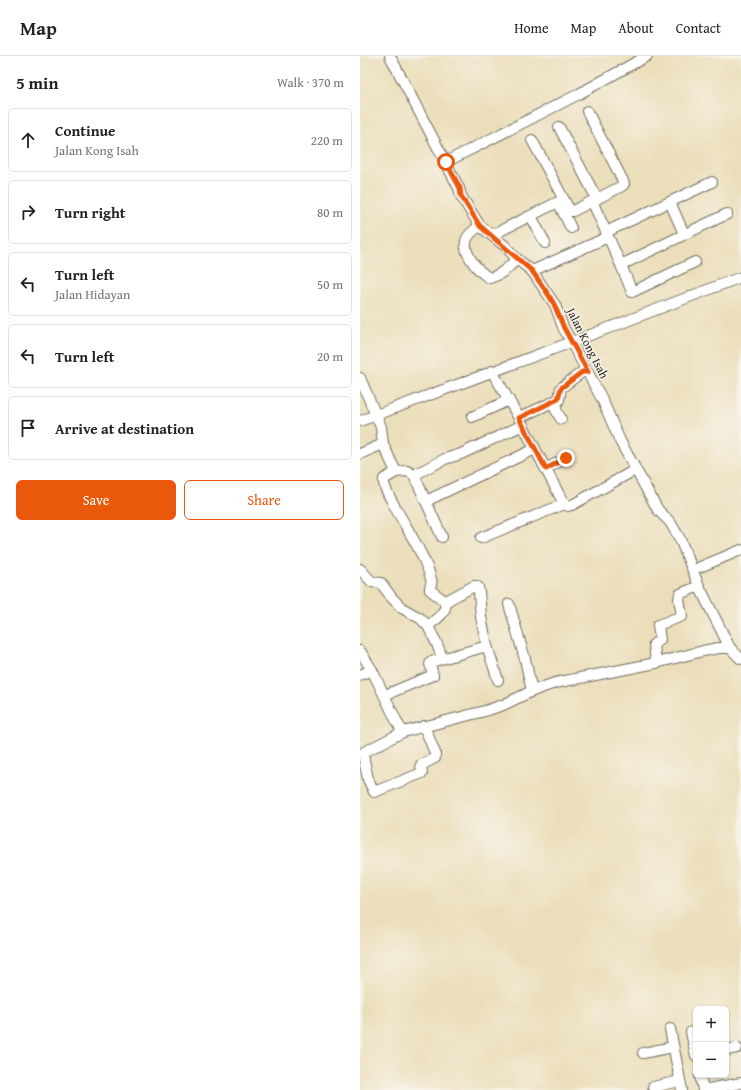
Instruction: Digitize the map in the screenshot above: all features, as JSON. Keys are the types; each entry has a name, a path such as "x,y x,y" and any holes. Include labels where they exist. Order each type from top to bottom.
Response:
{"street":[{"name":"Jalan Kong Isah","path":"390,56 460,188 461,196 480,226 505,246 517,259 532,271 554,304 564,328 602,399 620,442 658,510 670,522 680,539 700,586 730,648 741,659"},
{"path":"446,162 577,95 647,56"},
{"path":"532,140 568,209 573,211 622,186 624,182 586,111"},
{"path":"559,127 595,200 607,234 632,292 695,262"},
{"path":"532,271 712,182"},
{"path":"492,235 558,202 571,228"},
{"path":"670,202 684,234"},
{"path":"621,265 727,214"},
{"path":"531,216 545,243"},
{"path":"480,226 470,234 467,250 474,264 481,272 489,278 493,278 502,273 517,259"},
{"path":"360,421 741,277"},
{"path":"492,371 521,422 564,504"},
{"path":"560,419 555,408 561,388 582,372 588,372"},
{"path":"360,378 381,427 383,444 396,472"},
{"path":"414,475 444,459 461,454 521,422 558,399"},
{"path":"472,416 509,400"},
{"path":"360,454 383,444"},
{"path":"426,501 496,469 535,449"},
{"path":"546,469 566,458"},
{"path":"481,538 564,504 568,506 572,505 635,470"},
{"path":"442,537 414,475 407,471 396,472 384,479 383,483 391,501 432,580 429,588 430,590 446,602"},
{"path":"700,567 741,550"},
{"path":"360,569 372,582 381,583 392,598 402,608 420,618 428,626 442,658"},
{"path":"446,602 474,586 477,586 487,646 498,680"},
{"path":"656,663 654,644 660,640 658,625 682,616 679,599 680,594 700,586"},
{"path":"428,626 444,612 446,602"},
{"path":"509,604 532,691"},
{"path":"385,695 432,676 434,674 430,664 442,658 487,646"},
{"path":"424,726 435,753 435,758 421,765 422,773 374,792 368,779 363,754 370,748 403,732 424,726 485,711 503,705 532,691 570,679 615,672 718,648 730,648"},
{"path":"360,651 372,670 403,732"},
{"path":"360,675 372,670"},
{"path":"653,1087 681,1086 670,1029"},
{"path":"691,1032 693,1042"},
{"path":"644,1053 673,1047"},
{"path":"729,1049 737,1048"},
{"path":"701,1078 703,1090 741,1082"}],"route":[{"path":"446,162 460,188 461,196 480,226 505,246 517,259 532,271 540,285 548,294 564,328 588,372 582,372 561,388 558,399 519,418 546,469 566,458"}]}
